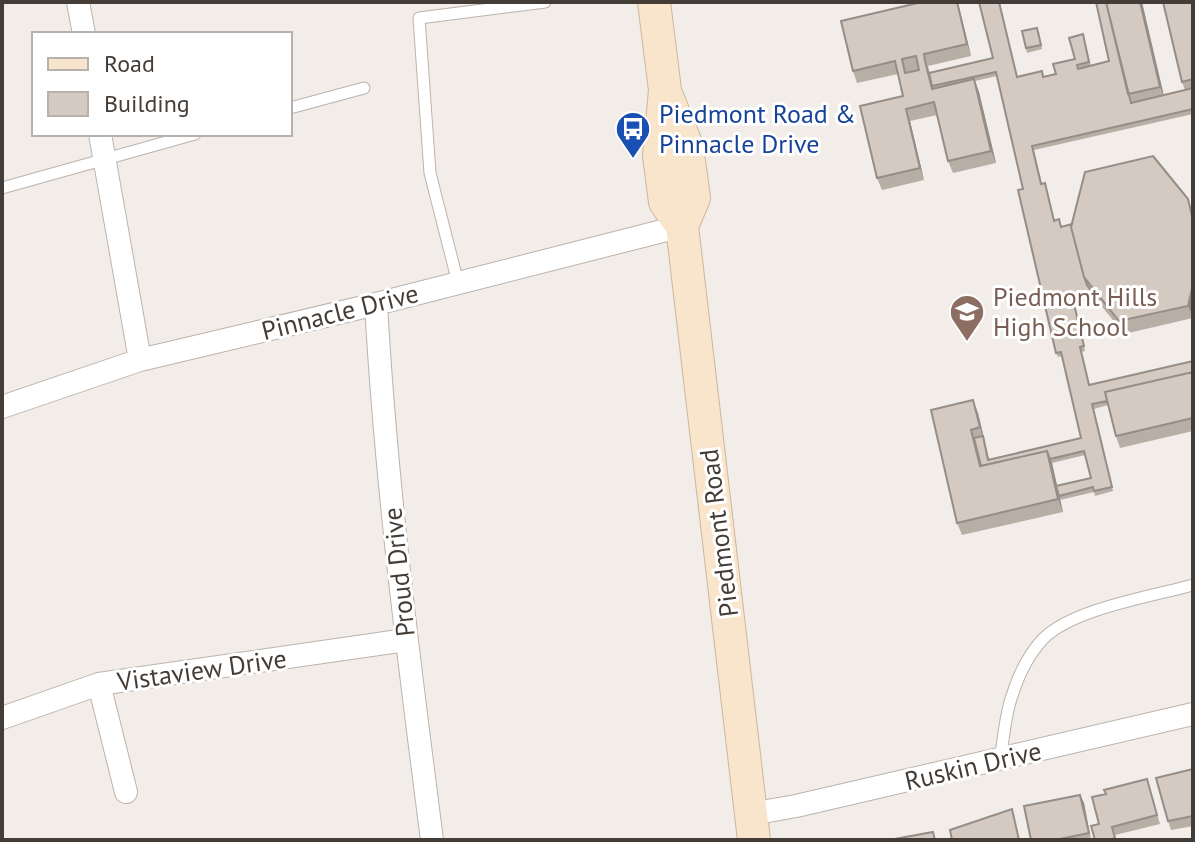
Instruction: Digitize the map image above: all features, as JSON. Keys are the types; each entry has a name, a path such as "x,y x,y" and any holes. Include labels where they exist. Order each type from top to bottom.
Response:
{"main road":[{"name":"Piedmont Road","path":"654,2 665,90 659,156 665,202 682,226 753,827"}],"street":[{"path":"78,2 84,32"},
{"path":"100,136 140,360"},
{"name":"Pinnacle Drive","path":"2,407 140,360 682,226"},
{"name":"Proud Drive","path":"376,304 383,431 432,840"},
{"name":"Vistaview Drive","path":"2,718 99,684 406,640"},
{"path":"99,684 126,792"},
{"name":"Ruskin Drive","path":"753,827 1000,759 1193,714"}],"lane":[{"path":"458,283 430,173 419,18 545,2"},
{"path":"292,107 364,88"},
{"path":"2,188 188,136"},
{"path":"1000,759 1011,696 1023,667 1044,638 1064,625 1097,611 1193,585"}],"building":[{"path":"922,2 957,2 967,44 924,54 925,61 932,89 974,79 991,151 948,161 934,102 906,109 920,168 877,178 860,106 903,96 895,61 853,71 841,21","holes":["916,56 919,70 905,73 902,59"]},
{"path":"979,2 999,2 1017,77 1042,71 1043,77 1056,74 1053,64 1075,59 1069,38 1083,34 1089,62 1077,65 1078,69 1109,61 1096,2 1106,2 1131,103 1193,88 1193,109 1032,146 1054,221 1059,219 1061,227 1072,224 1084,277 1094,295 1073,300 1089,385 1193,361 1193,372 1105,392 1107,401 1092,404 1112,487 1094,491 1093,487 1059,496 1056,486 1091,478 1084,451 1050,459 1047,451 981,466 974,438 983,436 988,460 1081,438 1061,352 1056,353 1018,190 1023,189 996,72 932,86 929,73 993,58"},
{"path":"1106,2 1140,2 1160,87 1128,94"},
{"path":"1163,2 1193,2 1193,79 1182,82"},
{"path":"1037,28 1041,45 1026,48 1022,31"},
{"path":"1153,156 1188,199 1193,220 1193,284 1188,306 1119,321 1084,277 1071,227 1085,172"},
{"path":"1193,372 1193,418 1116,436 1105,392"},
{"path":"973,400 980,427 971,430 980,466 1047,451 1058,499 957,523 931,410"},
{"path":"1193,769 1193,816 1168,821 1156,778"},
{"path":"1147,779 1157,815 1112,827 1115,838 1095,840 1091,826 1099,824 1092,797 1106,794 1104,790"},
{"path":"1080,795 1089,833 1055,840 1031,840 1024,806"},
{"path":"1012,809 1019,840 952,840 950,830"},
{"path":"933,832 935,840 889,840"}],"place":[{"name":"Piedmont Road & Pinnacle Drive","path":"633,160"},
{"name":"Piedmont Hills High School","path":"967,343"}]}
